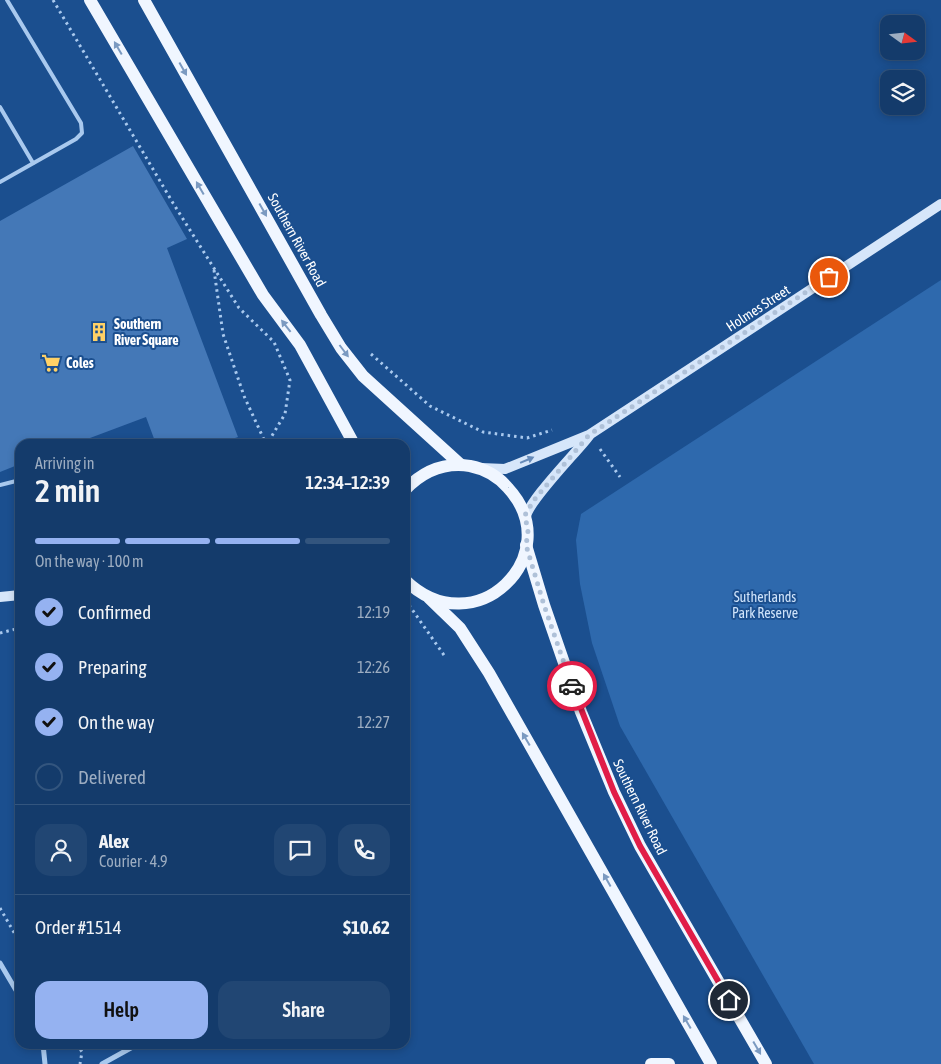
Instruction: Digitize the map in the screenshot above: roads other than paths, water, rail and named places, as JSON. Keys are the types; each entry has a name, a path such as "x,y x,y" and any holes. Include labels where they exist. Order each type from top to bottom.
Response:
{"main road":[{"name":"Southern River Road","path":"144,0 341,348 363,376 461,465"},
{"path":"93,5 263,296 300,345 351,439"},
{"name":"Holmes Street","path":"480,468 505,469 589,435 941,204"},
{"name":"Holmes Street","path":"526,519 525,515 534,500 589,435"},
{"path":"410,485 428,472 444,466 461,465 480,468 501,479 517,497 526,519 528,532 522,560 515,574 504,586 491,596 476,602 444,603 429,598"},
{"name":"Southern River Road","path":"526,545 544,605 581,712 614,792 640,846 766,1064"},
{"path":"410,586 429,598 460,628 489,674 711,1064"},
{"path":"0,598 15,596"},
{"path":"651,1064 669,1064"}],"street":[{"path":"0,963 15,988"},
{"path":"44,1049 45,1064"},
{"path":"102,1064 129,1049"}],"lane":[{"path":"0,182 76,139 82,133 81,123 7,0"},
{"path":"86,0 93,5"},
{"path":"0,107 33,163"},
{"path":"0,485 15,481"}],"place":[{"name":"Southern River Square","path":"99,332"},
{"name":"Coles","path":"51,363"}],"park label":[{"name":"Sutherlands Park Reserve","path":"765,606"}]}
